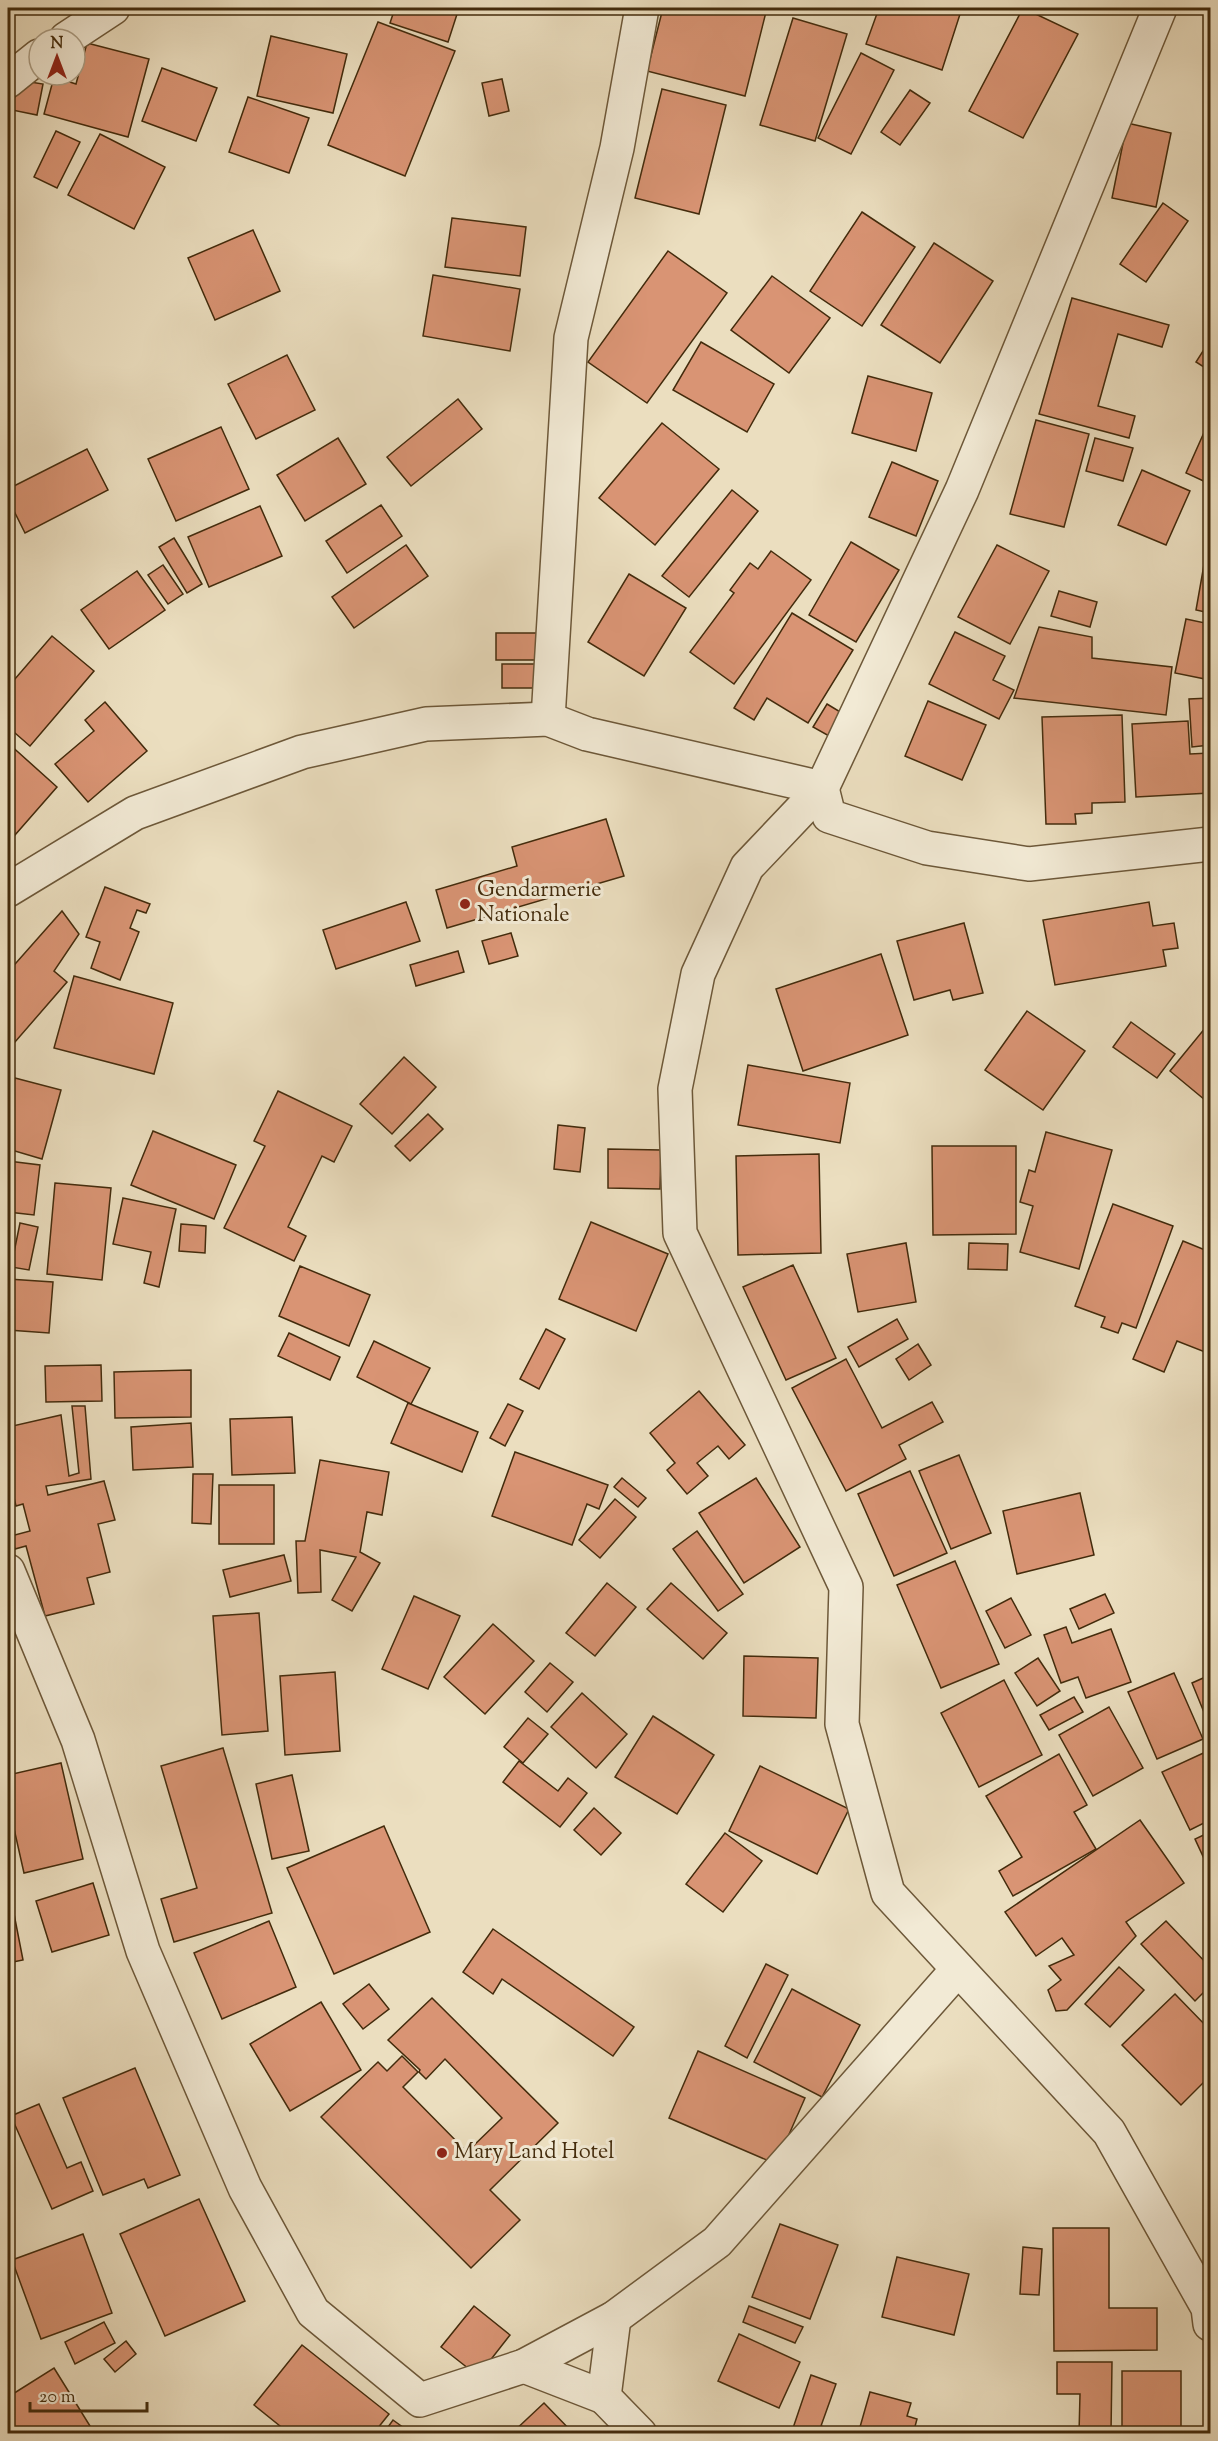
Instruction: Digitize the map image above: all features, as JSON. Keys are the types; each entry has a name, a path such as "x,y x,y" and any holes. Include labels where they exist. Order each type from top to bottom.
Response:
{"street":[{"path":"84,27 113,8"},
{"path":"548,719 571,338 617,148 642,8"},
{"path":"1160,8 962,490 822,788 747,867 698,974 675,1089 680,1233 846,1587 842,1724 888,1893 1109,2132 1208,2308 1210,2324"},
{"path":"8,81 27,66"},
{"path":"8,890 135,813 302,752 426,724 548,719 587,734 822,788"},
{"path":"822,788 829,816 927,848 1029,864 1210,844"},
{"path":"8,1571 78,1740 143,1951 245,2188 313,2312 420,2400 524,2366 614,2318 717,2242 958,1969"},
{"path":"604,2397 614,2318"},
{"path":"524,2366 604,2397 640,2433"}],"building":[{"path":"395,8 459,8 448,42 390,23"},
{"path":"663,8 767,8 745,96 647,71"},
{"path":"879,8 962,8 942,70 866,44"},
{"path":"1023,8 1078,34 1023,138 969,111"},
{"path":"793,18 847,34 815,141 760,125"},
{"path":"378,22 455,51 405,176 328,145"},
{"path":"271,36 347,54 333,113 257,96"},
{"path":"87,43 149,59 128,137 44,114 51,87 87,87"},
{"path":"861,53 894,70 851,154 818,138"},
{"path":"162,68 217,88 196,141 142,121"},
{"path":"502,79 509,111 489,116 482,83"},
{"path":"18,80 27,81 27,87 42,87 37,115 12,110"},
{"path":"662,89 726,105 699,214 635,198"},
{"path":"910,90 930,103 900,145 881,132"},
{"path":"248,97 309,118 289,173 229,152"},
{"path":"1127,123 1171,133 1156,207 1112,198"},
{"path":"56,131 80,142 57,188 34,177"},
{"path":"100,134 165,167 134,229 68,195"},
{"path":"1163,203 1188,221 1146,282 1120,264"},
{"path":"862,212 915,247 862,326 810,291"},
{"path":"452,218 526,227 520,276 445,267"},
{"path":"253,230 280,291 215,320 188,258"},
{"path":"934,243 993,281 940,363 881,325"},
{"path":"668,251 727,293 647,403 588,362"},
{"path":"433,275 520,289 510,351 423,336"},
{"path":"772,276 830,318 789,373 731,330"},
{"path":"1072,298 1169,325 1162,347 1118,334 1098,406 1135,416 1129,438 1039,414"},
{"path":"1210,340 1210,371 1196,362"},
{"path":"701,342 774,384 747,432 673,390"},
{"path":"287,355 315,410 256,439 228,384"},
{"path":"868,376 932,393 916,451 852,433"},
{"path":"458,399 482,429 411,486 387,457"},
{"path":"1210,419 1210,484 1186,473"},
{"path":"1036,420 1089,434 1064,527 1010,514"},
{"path":"662,423 719,469 655,545 599,498"},
{"path":"221,427 249,489 176,521 148,459"},
{"path":"338,438 366,484 305,521 277,475"},
{"path":"1095,438 1133,448 1123,481 1086,471"},
{"path":"87,449 108,490 25,533 8,499 8,489"},
{"path":"892,462 938,481 916,536 869,517"},
{"path":"1142,470 1190,491 1166,545 1118,525"},
{"path":"732,490 758,511 689,597 662,576"},
{"path":"381,505 402,536 347,573 326,541"},
{"path":"260,506 282,556 209,587 188,537"},
{"path":"174,538 202,584 187,593 159,547"},
{"path":"851,542 899,570 856,642 809,615"},
{"path":"406,545 428,576 354,628 332,597"},
{"path":"997,545 1049,571 1010,644 958,617"},
{"path":"771,551 811,580 734,684 690,652 734,593 730,590 750,563 758,569"},
{"path":"1205,559 1210,560 1210,613 1196,610"},
{"path":"163,565 183,594 168,604 148,575"},
{"path":"137,571 165,610 109,649 81,610"},
{"path":"629,574 686,608 644,676 588,642"},
{"path":"1059,591 1097,602 1090,627 1051,616"},
{"path":"792,613 853,650 808,723 767,698 754,720 734,708"},
{"path":"1186,619 1210,624 1210,680 1175,673"},
{"path":"1039,627 1092,637 1092,658 1172,667 1166,715 1014,698"},
{"path":"955,632 1005,656 993,680 1014,690 999,719 929,684"},
{"path":"496,633 539,633 538,660 496,660"},
{"path":"52,636 94,671 30,746 8,727 8,687"},
{"path":"502,664 535,664 535,688 502,688"},
{"path":"1210,698 1210,745 1192,747 1189,699"},
{"path":"928,701 986,725 962,780 905,756"},
{"path":"105,702 147,751 88,802 55,764 94,731 85,720"},
{"path":"827,704 842,713 829,736 813,727"},
{"path":"1122,715 1125,802 1092,803 1092,813 1075,814 1076,824 1046,824 1042,717"},
{"path":"1188,721 1190,754 1210,753 1210,793 1136,797 1132,724"},
{"path":"8,743 57,787 8,843"},
{"path":"606,819 624,876 447,928 436,890 517,866 512,847"},
{"path":"105,887 150,904 146,913 137,910 130,928 139,932 120,980 91,968 100,942 86,937"},
{"path":"406,902 420,941 336,969 323,930"},
{"path":"1149,902 1153,926 1174,923 1178,948 1163,950 1166,966 1055,985 1043,920"},
{"path":"62,911 79,934 54,971 67,982 15,1042 8,1036 8,972"},
{"path":"964,923 983,993 953,1000 950,990 914,1000 897,941"},
{"path":"511,933 518,956 489,964 482,941"},
{"path":"458,951 464,972 416,986 410,965"},
{"path":"881,954 908,1035 803,1071 776,989"},
{"path":"74,976 173,1003 154,1074 54,1048"},
{"path":"1027,1011 1085,1051 1043,1110 985,1070"},
{"path":"1131,1022 1175,1054 1157,1078 1113,1047"},
{"path":"1210,1022 1210,1094 1205,1100 1170,1071"},
{"path":"404,1057 436,1087 392,1134 360,1104"},
{"path":"748,1065 850,1083 840,1143 738,1125"},
{"path":"15,1078 61,1090 42,1159 8,1149 8,1107"},
{"path":"278,1091 352,1126 334,1162 322,1156 288,1227 306,1236 294,1261 224,1228 265,1146 254,1141"},
{"path":"428,1114 443,1129 410,1161 395,1146"},
{"path":"558,1125 585,1128 580,1172 554,1169"},
{"path":"153,1131 236,1165 214,1219 131,1185"},
{"path":"1046,1132 1112,1150 1079,1269 1020,1252 1033,1206 1020,1202 1029,1170 1035,1172"},
{"path":"932,1146 1016,1146 1016,1234 933,1235"},
{"path":"608,1149 661,1150 660,1189 608,1188"},
{"path":"819,1154 821,1253 738,1255 736,1156"},
{"path":"8,1161 40,1165 34,1215 8,1212"},
{"path":"55,1183 111,1188 102,1280 47,1274"},
{"path":"123,1198 176,1209 159,1287 144,1283 151,1252 113,1244"},
{"path":"1113,1204 1173,1226 1136,1328 1122,1323 1118,1333 1101,1327 1105,1317 1075,1306"},
{"path":"591,1222 668,1254 636,1331 559,1299"},
{"path":"20,1223 38,1227 29,1270 11,1267"},
{"path":"181,1224 206,1226 205,1253 179,1251"},
{"path":"1183,1241 1210,1252 1210,1354 1177,1341 1164,1372 1133,1359"},
{"path":"906,1243 916,1302 858,1312 847,1254"},
{"path":"969,1243 1008,1244 1007,1270 968,1269"},
{"path":"793,1265 836,1358 786,1380 743,1287"},
{"path":"300,1266 370,1295 349,1346 279,1316"},
{"path":"8,1279 53,1282 49,1333 8,1330"},
{"path":"897,1319 908,1339 859,1367 848,1347"},
{"path":"546,1329 565,1339 539,1389 520,1379"},
{"path":"289,1333 340,1357 330,1380 278,1356"},
{"path":"374,1341 430,1368 411,1404 357,1377"},
{"path":"918,1344 931,1365 909,1380 896,1359"},
{"path":"846,1359 882,1428 932,1402 943,1422 899,1445 906,1459 846,1491 792,1388"},
{"path":"101,1365 102,1401 46,1402 45,1366"},
{"path":"191,1370 191,1417 115,1418 114,1372"},
{"path":"699,1391 745,1445 729,1459 718,1446 697,1463 708,1476 687,1494 667,1470 675,1463 650,1433"},
{"path":"408,1403 478,1432 462,1472 391,1443"},
{"path":"508,1404 523,1411 505,1446 490,1438"},
{"path":"72,1406 85,1406 91,1479 46,1486 48,1495 104,1481 115,1520 98,1524 110,1572 87,1578 94,1604 45,1616 26,1546 15,1549 11,1536 30,1531 23,1504 16,1506 8,1474 8,1427 61,1415 69,1476 79,1473"},
{"path":"292,1417 295,1473 232,1475 230,1419"},
{"path":"191,1423 193,1467 133,1470 131,1427"},
{"path":"515,1452 608,1485 599,1509 587,1504 572,1545 492,1516"},
{"path":"959,1455 991,1533 951,1549 919,1471"},
{"path":"320,1460 389,1472 382,1515 367,1512 360,1552 380,1563 352,1611 332,1600 356,1557 320,1550 321,1592 298,1593 296,1541 305,1541"},
{"path":"910,1471 947,1553 894,1576 858,1494"},
{"path":"193,1474 213,1474 211,1524 192,1523"},
{"path":"622,1478 646,1498 638,1507 614,1487"},
{"path":"756,1478 800,1547 744,1583 699,1513"},
{"path":"219,1485 274,1485 274,1544 219,1544"},
{"path":"1080,1493 1094,1555 1017,1574 1003,1511"},
{"path":"615,1499 636,1517 600,1558 579,1540"},
{"path":"697,1531 743,1594 718,1611 673,1549"},
{"path":"284,1555 291,1581 230,1597 223,1570"},
{"path":"955,1561 999,1664 941,1688 897,1585"},
{"path":"607,1583 636,1607 595,1656 566,1633"},
{"path":"671,1583 727,1633 703,1659 647,1609"},
{"path":"1105,1594 1114,1613 1079,1629 1070,1609"},
{"path":"414,1596 460,1616 428,1689 382,1669"},
{"path":"1011,1598 1031,1635 1005,1648 986,1611"},
{"path":"259,1613 268,1731 222,1735 213,1616"},
{"path":"493,1624 534,1661 485,1714 444,1677"},
{"path":"1066,1627 1072,1643 1111,1629 1131,1682 1086,1698 1078,1677 1061,1683 1044,1635"},
{"path":"744,1656 818,1658 816,1718 743,1716"},
{"path":"1038,1658 1060,1691 1037,1706 1015,1673"},
{"path":"550,1663 573,1682 547,1712 525,1692"},
{"path":"335,1672 340,1751 285,1755 280,1676"},
{"path":"1174,1673 1203,1739 1157,1759 1128,1692"},
{"path":"1210,1675 1210,1727 1192,1683"},
{"path":"1004,1680 1042,1755 979,1787 941,1713"},
{"path":"582,1693 627,1734 596,1768 551,1727"},
{"path":"1074,1697 1083,1712 1049,1730 1040,1715"},
{"path":"1109,1707 1143,1768 1093,1796 1059,1735"},
{"path":"653,1716 714,1755 677,1814 615,1777"},
{"path":"528,1718 548,1734 523,1763 504,1747"},
{"path":"223,1748 272,1913 174,1942 161,1899 197,1888 161,1766"},
{"path":"1210,1750 1210,1820 1190,1830 1162,1772"},
{"path":"1059,1754 1087,1805 1074,1812 1096,1849 1013,1896 999,1871 1022,1857 986,1796"},
{"path":"519,1761 558,1791 568,1778 587,1793 560,1827 503,1782"},
{"path":"61,1763 83,1859 24,1873 8,1802 8,1775"},
{"path":"760,1766 849,1809 817,1874 729,1831"},
{"path":"292,1775 309,1851 272,1859 256,1784"},
{"path":"594,1808 621,1833 601,1855 574,1830"},
{"path":"1140,1820 1184,1883 1126,1922 1136,1936 1067,2010 1056,2011 1048,1990 1061,1980 1049,1966 1074,1955 1062,1938 1036,1956 1005,1912"},
{"path":"384,1826 430,1932 334,1974 287,1868"},
{"path":"1210,1832 1210,1864 1207,1865 1195,1839"},
{"path":"725,1833 762,1861 723,1912 686,1884"},
{"path":"8,1883 23,1960 8,1963"},
{"path":"93,1883 109,1935 52,1952 36,1901"},
{"path":"269,1921 296,1987 222,2019 194,1953"},
{"path":"1166,1921 1210,1967 1210,1986 1195,2001 1141,1944"},
{"path":"493,1929 634,2027 613,2056 502,1979 493,1994 463,1972"},
{"path":"766,1964 788,1975 747,2058 725,2046"},
{"path":"1119,1967 1144,1990 1110,2027 1085,2004"},
{"path":"369,1984 389,2009 363,2029 343,2004"},
{"path":"792,1989 860,2025 822,2097 754,2062"},
{"path":"1175,1994 1210,2030 1210,2076 1181,2105 1122,2045"},
{"path":"432,1998 558,2123 490,2190 520,2220 471,2268 321,2117 378,2062 387,2071 402,2056 418,2072 403,2087 467,2152 502,2118 445,2059 426,2079 419,2072 420,2070 388,2040"},
{"path":"321,2002 361,2070 290,2111 250,2044"},
{"path":"698,2051 805,2098 776,2164 669,2118"},
{"path":"135,2068 180,2175 148,2188 144,2179 103,2195 63,2098"},
{"path":"39,2104 67,2168 81,2162 93,2191 52,2209 11,2116"},
{"path":"199,2199 245,2301 165,2336 120,2234"},
{"path":"780,2224 838,2245 810,2319 752,2297"},
{"path":"1053,2228 1109,2228 1109,2308 1157,2308 1157,2350 1054,2351"},
{"path":"83,2234 112,2313 41,2339 12,2260"},
{"path":"1023,2247 1042,2249 1039,2295 1020,2294"},
{"path":"897,2257 969,2274 954,2335 882,2317"},
{"path":"474,2306 510,2335 478,2376 441,2347"},
{"path":"749,2306 803,2327 795,2343 743,2322"},
{"path":"104,2322 115,2343 75,2364 65,2342"},
{"path":"739,2334 800,2362 779,2408 718,2381"},
{"path":"126,2341 136,2354 115,2372 104,2359"},
{"path":"302,2345 389,2414 373,2434 290,2434 254,2405"},
{"path":"1057,2362 1112,2362 1111,2434 1079,2434 1080,2394 1057,2394"},
{"path":"54,2368 95,2434 9,2434 8,2397"},
{"path":"1122,2371 1181,2371 1181,2434 1122,2434"},
{"path":"811,2375 836,2384 821,2426 838,2431 837,2434 791,2434"},
{"path":"870,2392 911,2403 907,2416 917,2419 913,2434 858,2434"},
{"path":"544,2403 574,2434 511,2434"},
{"path":"393,2420 408,2431 406,2434 383,2434"}],"place":[{"name":"Gendarmerie Nationale","path":"465,904"},
{"name":"Mary Land Hotel","path":"442,2153"}]}
